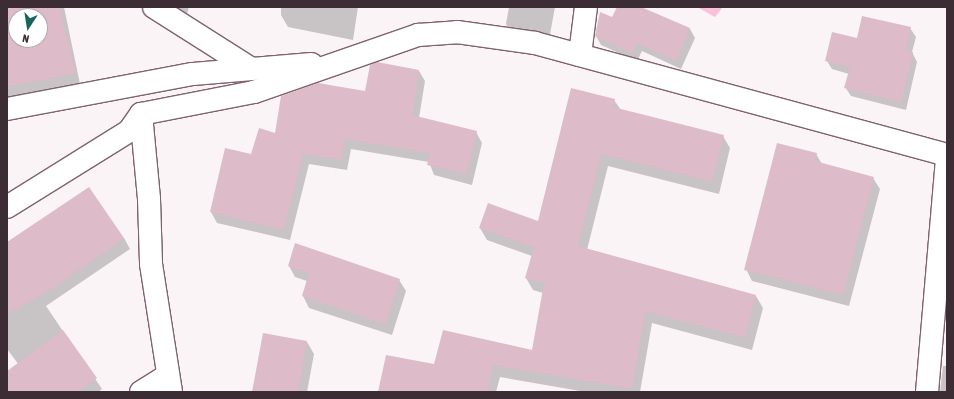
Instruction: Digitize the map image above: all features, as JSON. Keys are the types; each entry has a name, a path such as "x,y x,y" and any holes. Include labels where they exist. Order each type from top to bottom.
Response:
{"street":[{"path":"154,7 250,68"},
{"path":"580,55 586,7"},
{"path":"7,208 129,131 141,114 254,92 418,35 457,32 535,43 947,155"},
{"path":"7,109 193,74 250,68 337,62"},
{"path":"141,114 149,200 150,264 169,383 141,392"},
{"path":"927,392 947,160"}],"shaded area":[{"path":"697,7 723,7 715,17"}],"building":[{"path":"7,7 60,7 75,73 7,87"},
{"path":"617,7 641,7 690,28 676,61 637,43 632,53 595,36 600,12 612,17"},
{"path":"862,16 911,27 906,50 913,52 901,102 844,88 850,67 825,61 832,32 857,38"},
{"path":"377,62 419,70 412,115 477,131 466,174 427,165 430,153 345,139 341,160 303,154 284,230 210,212 225,148 251,154 259,128 275,133 281,96 318,83 365,91 370,65"},
{"path":"571,88 615,99 613,107 724,135 712,182 601,154 578,246 756,295 745,338 645,311 632,389 493,365 487,392 378,392 386,355 434,364 443,330 532,350 544,283 525,278 534,247 479,228 488,203 538,221"},
{"path":"777,143 817,153 815,161 874,177 843,295 744,270"},
{"path":"89,187 124,238 53,288 7,314 7,242"},
{"path":"295,243 400,279 385,324 302,296 309,273 288,266"},
{"path":"63,330 97,378 77,392 7,392 7,371"},
{"path":"263,333 307,341 298,392 252,392"}]}
